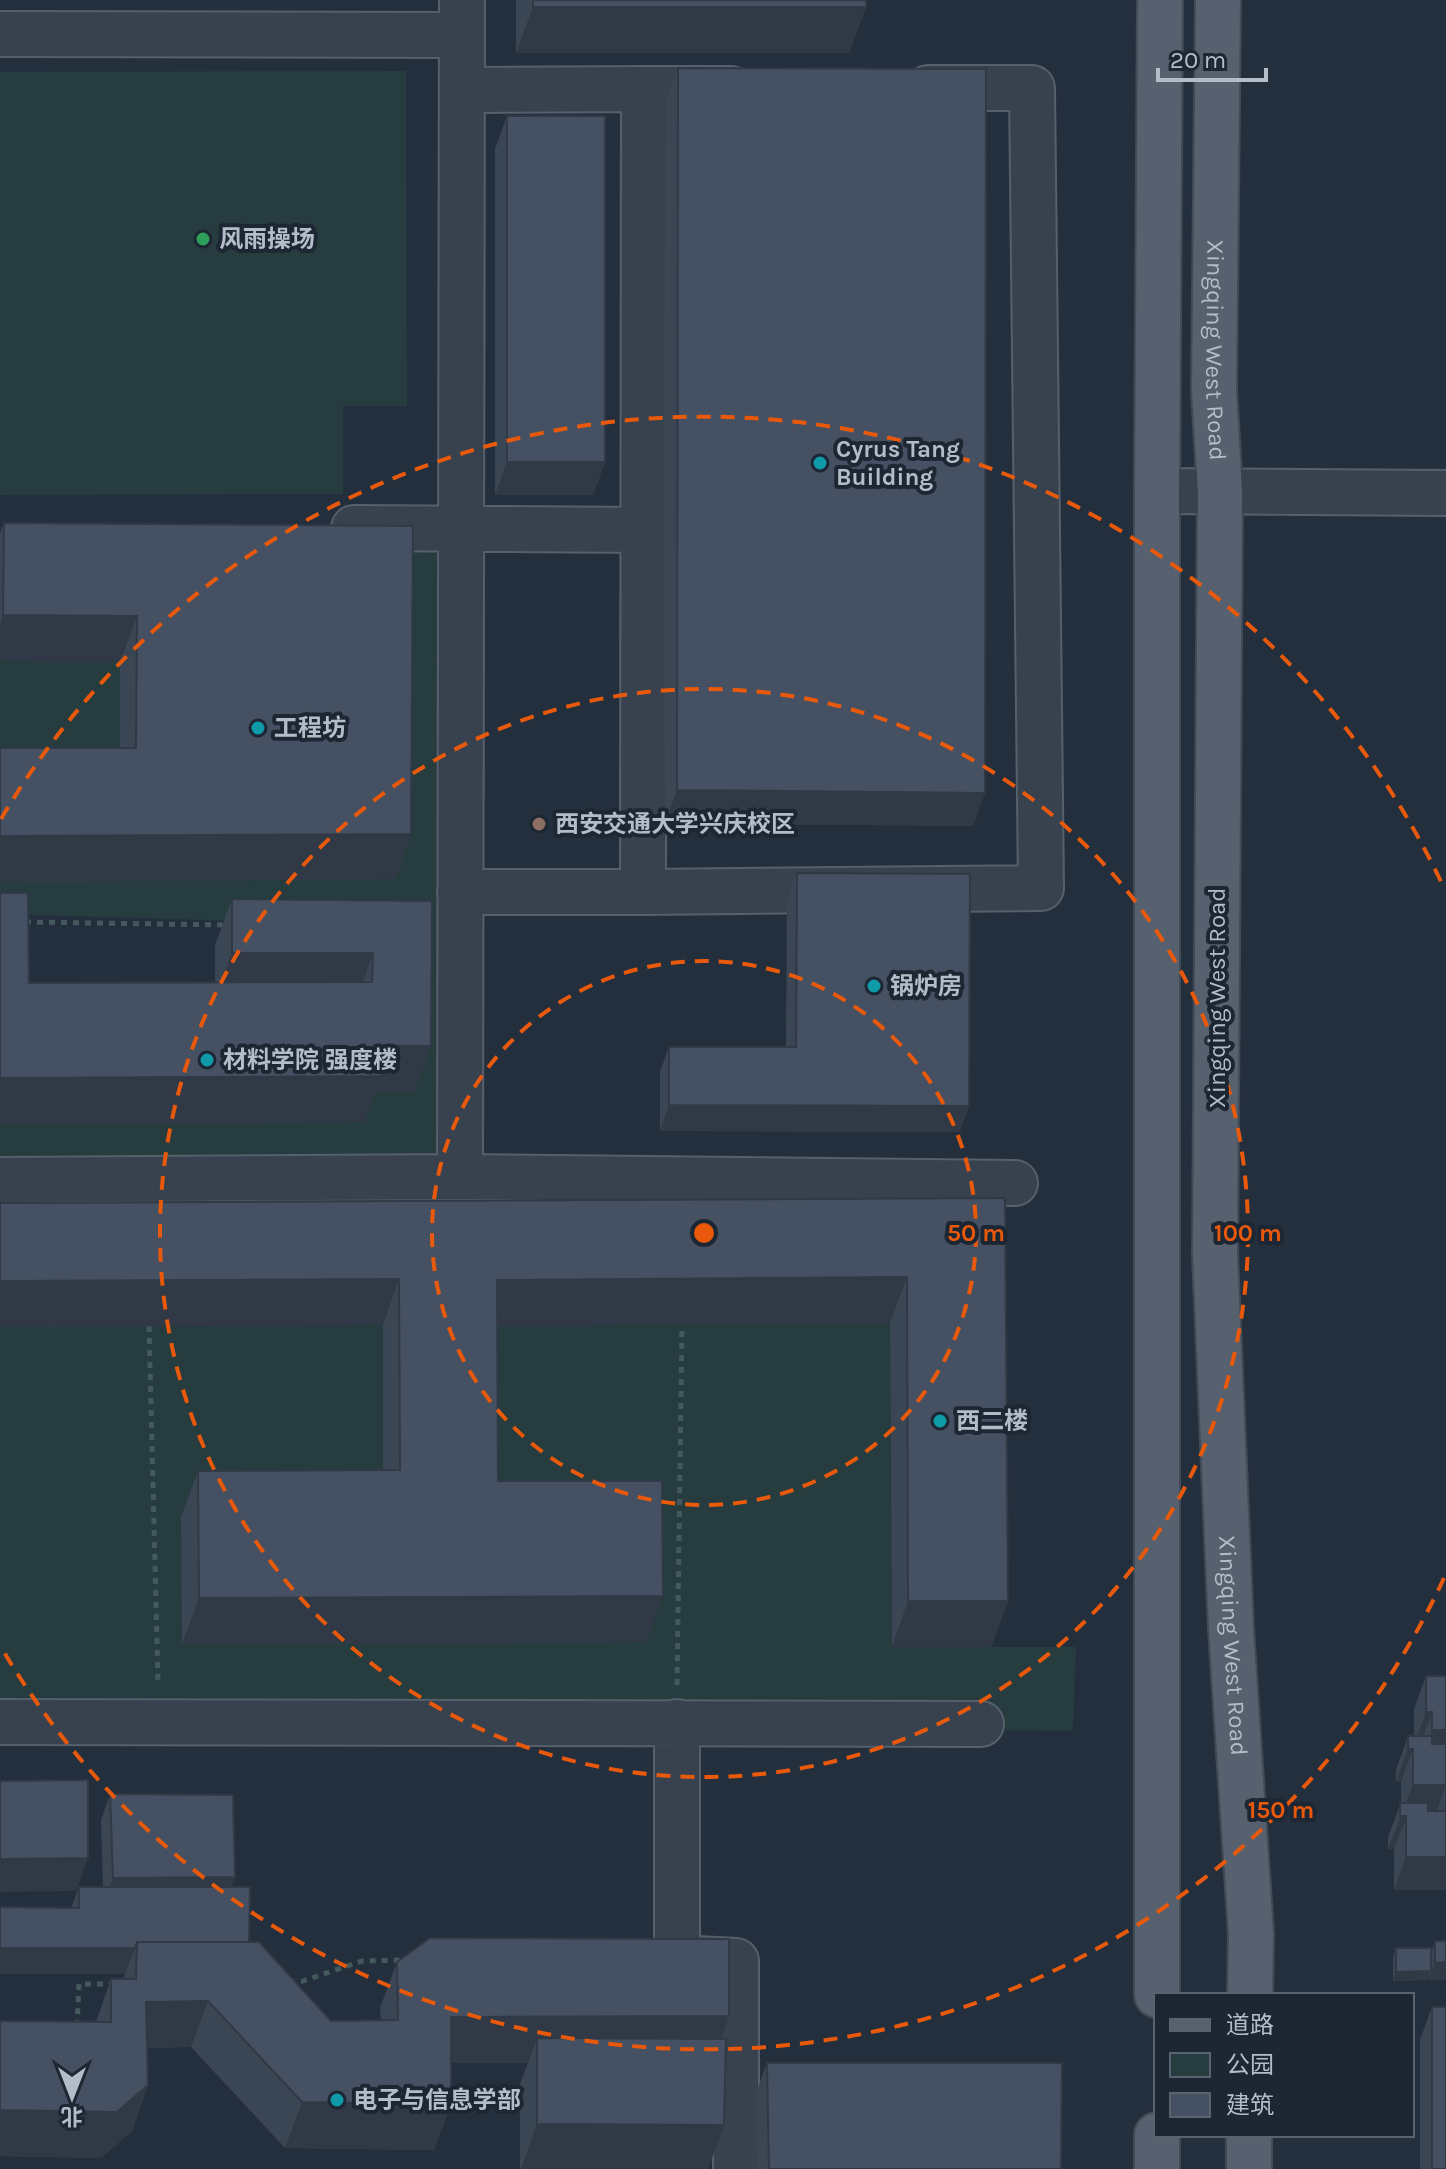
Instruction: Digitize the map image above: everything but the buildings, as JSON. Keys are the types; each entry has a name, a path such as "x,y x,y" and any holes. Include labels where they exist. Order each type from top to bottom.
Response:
{"main road":[{"path":"1157,1993 1160,0"},
{"name":"Xingqing West Road","path":"1218,0 1214,390 1220,492 1215,1255 1231,1629 1251,1934 1250,1993"},
{"path":"1157,2137 1157,2169"},
{"path":"1249,2137 1249,2169"}],"street":[{"path":"0,34 462,18 460,1177"},
{"path":"460,892 1041,888 1032,88 892,88"},
{"path":"643,892 644,89"},
{"path":"463,90 768,89"},
{"path":"1157,491 1446,493"},
{"path":"318,528 642,530"},
{"path":"0,1180 460,1177 1015,1183"},
{"path":"0,1722 981,1724"},
{"path":"677,1722 677,1958 736,1961 736,2169"}],"path":[{"path":"16,922 240,925"},
{"path":"677,1722 682,1325"},
{"path":"149,1326 159,1723"},
{"path":"287,1982 303,1981 362,1961 409,1960"},
{"path":"76,2040 79,1984 127,1984"}],"green space":[{"name":"风雨操场","path":"406,71 407,406 343,406 343,494 0,495 0,72"},
{"path":"0,535 458,535 460,1177 990,1183 0,1249 0,1124 364,1122 415,926 0,914"},
{"path":"890,1323 892,1647 1076,1647 1073,1731 0,1722 0,1327 383,1325 384,1516 481,1527 480,1326"}],"place":[{"name":"风雨操场","path":"203,239"},
{"name":"Cyrus Tang Building","path":"820,463"},
{"name":"工程坊","path":"258,728"},
{"name":"西安交通大学兴庆校区","path":"539,824"},
{"name":"锅炉房","path":"874,986"},
{"name":"材料学院 强度楼","path":"207,1060"},
{"name":"西二楼","path":"940,1421"},
{"name":"电子与信息学部","path":"337,2100"}]}
